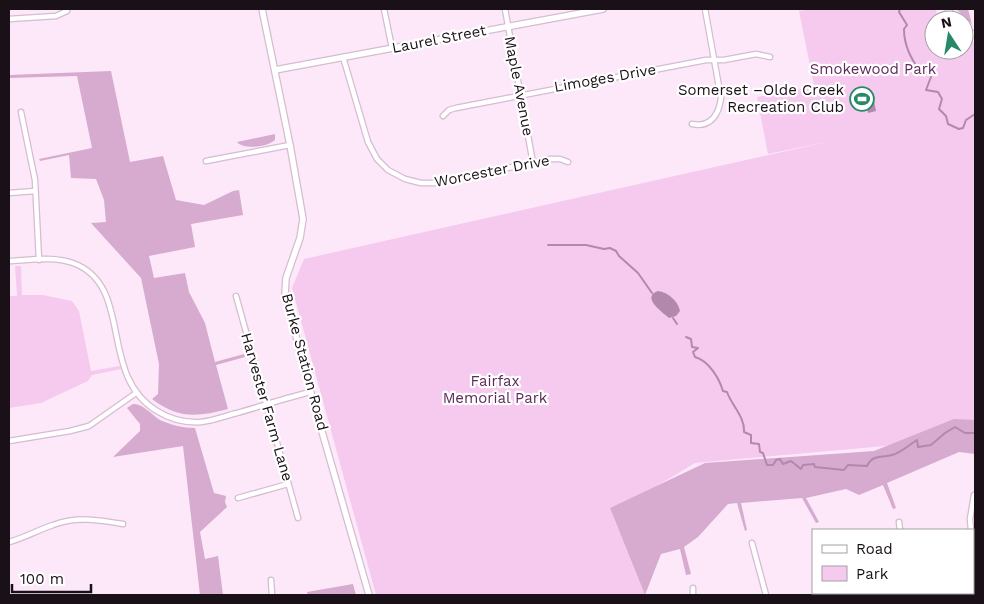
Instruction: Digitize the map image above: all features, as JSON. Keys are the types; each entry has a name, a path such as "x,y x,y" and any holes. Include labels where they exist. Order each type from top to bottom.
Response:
{"street":[{"name":"Burke Station Road","path":"262,9 303,218 300,238 286,278 285,294 310,392 369,595"},
{"path":"384,9 392,48"},
{"name":"Maple Avenue","path":"505,9 533,162"},
{"name":"Laurel Street","path":"275,70 343,59 392,48 603,9"},
{"path":"692,124 702,125 710,122 716,116 720,106 720,91 705,9"},
{"path":"9,19 56,16 67,11"},
{"name":"Limoges Drive","path":"443,116 449,110 456,108 521,94 714,59 724,60 756,54 770,57"},
{"name":"Worcester Drive","path":"343,59 369,146 381,163 397,175 421,183 436,183 550,159 560,159 568,162"},
{"path":"21,112 33,165 39,260"},
{"path":"206,161 290,145"},
{"path":"9,193 35,191"},
{"path":"9,261 60,260 74,264 88,272 100,284 108,300 123,368 136,392 150,407 162,414 175,419 189,421 212,420 310,392"},
{"name":"Harvester Farm Lane","path":"236,296 298,518"},
{"path":"9,441 89,426 136,392"},
{"path":"238,498 288,484"},
{"path":"971,529 970,519 974,495"},
{"path":"9,542 54,524 74,520 98,520 124,524"},
{"path":"900,522 900,529"},
{"path":"752,543 766,595"},
{"path":"271,580 272,595"},
{"path":"692,588 693,595"}],"green space":[{"name":"Fairfax Memorial Park","path":"811,9 936,9 924,10 924,60 974,60 975,43 975,424 885,446 695,463 612,513 645,595 376,595 292,288 304,259 831,141 768,154 757,97 814,86 799,11"},
{"path":"15,266 21,266 22,295 43,295 72,301 79,311 91,371 120,366 121,369 92,375 88,381 41,403 9,408 9,296 17,296"}],"shaded area":[{"path":"111,71 130,162 163,156 176,200 204,205 239,190 243,215 191,224 195,247 149,256 154,278 185,273 189,292 205,323 215,362 244,354 245,357 216,365 228,409 198,415 180,413 162,406 152,399 158,394 159,364 141,278 91,223 106,222 104,200 96,179 71,178 69,155 40,161 39,159 92,148 77,76 9,78 9,75"},
{"path":"872,92 876,111 868,113 866,104 855,106 853,96"},
{"path":"275,134 275,140 261,146 250,147 237,142"},
{"path":"658,291 669,295 675,301 680,311 676,316 669,318 654,304 651,297"},
{"path":"133,404 143,407 164,422 195,428 214,493 226,496 225,502 227,507 200,532 205,559 218,556 223,595 200,595 183,446 113,457 140,431 140,424 127,408"},
{"path":"954,419 975,420 975,454 959,452 887,483 896,508 893,509 883,485 859,495 846,489 806,498 819,522 816,523 802,498 741,503 747,530 745,531 737,503 728,504 698,537 684,547 691,574 686,575 680,549 661,554 645,595 610,508 705,463 874,451"},
{"path":"353,584 356,595 308,595 307,592"}],"waterway":[{"path":"900,9 899,12 907,25 904,29 904,35 909,52 920,72 927,72 931,77 926,90 938,92 942,99 939,109 946,116 948,124 959,129 963,128 966,120 975,114"},
{"path":"548,245 586,245 604,249 610,248 616,251 638,273 652,293"},
{"path":"673,318 677,324"},
{"path":"686,337 691,339 692,347 698,348 693,352 695,357 709,366 723,391 727,392 740,416 744,432 751,435 751,443 759,444 760,452 763,453 767,465 773,465 776,460 780,459 783,464 791,461 801,469 803,465 814,464 815,467 844,470 848,465 867,466 875,458 895,454 917,440 918,447 931,445 955,427 965,433 975,433"}],"place":[{"name":"Somerset –Olde Creek Recreation Club","path":"862,99"}],"park label":[{"name":"Smokewood Park","path":"873,69"}]}
